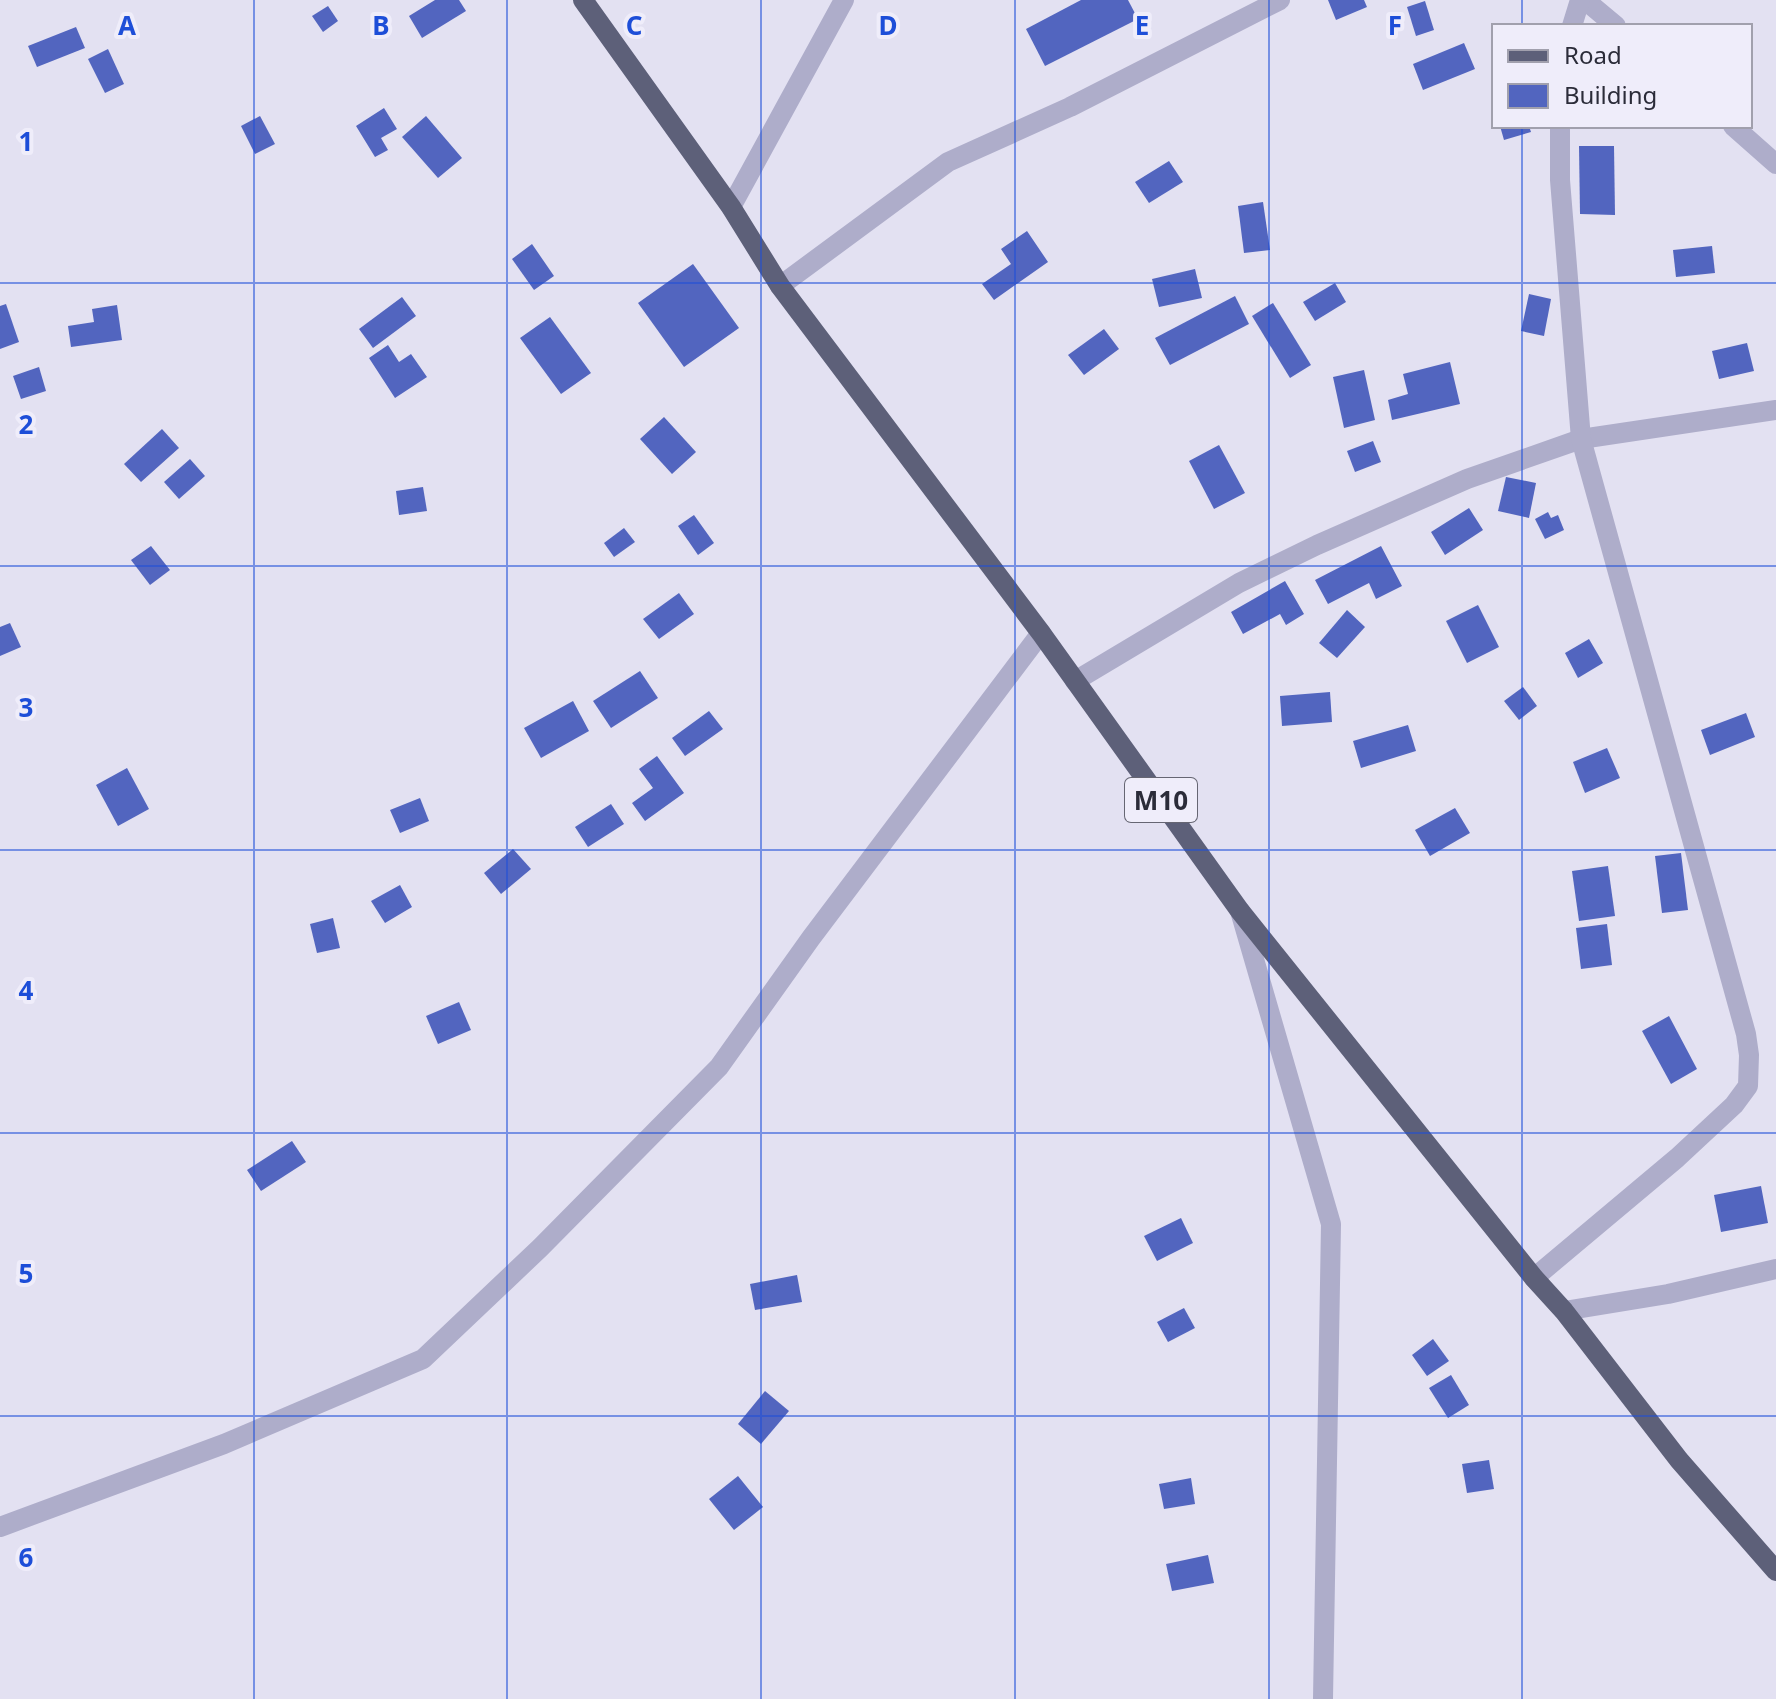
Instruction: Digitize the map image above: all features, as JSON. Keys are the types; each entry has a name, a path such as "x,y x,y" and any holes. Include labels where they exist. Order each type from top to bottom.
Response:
{"main road":[{"name":"M10","path":"583,0 731,207 780,286 1041,633 1240,911 1534,1278 1564,1311 1679,1460 1776,1571"}],"street":[{"path":"731,207 844,0"},
{"path":"780,286 948,162 1070,107 1280,0"},
{"path":"1573,24 1582,0 1613,24"},
{"path":"1534,1278 1677,1158 1734,1105 1748,1086 1749,1055 1746,1034 1581,439 1560,180 1560,128"},
{"path":"1735,128 1776,164"},
{"path":"1075,681 1239,583 1467,479 1581,439 1776,410"},
{"path":"0,1527 224,1444 423,1359 540,1248 719,1067 811,938 1041,633"},
{"path":"1240,911 1331,1224 1323,1699"},
{"path":"1564,1311 1668,1294 1776,1269"}],"building":[{"path":"435,0 459,0 466,11 422,38 409,16"},
{"path":"1081,0 1128,0 1138,19 1045,66 1026,29"},
{"path":"1328,0 1364,0 1367,7 1336,20"},
{"path":"1425,1 1434,30 1416,36 1407,7"},
{"path":"328,6 338,21 323,32 312,16"},
{"path":"76,27 85,48 37,67 28,46"},
{"path":"1464,43 1475,69 1423,90 1413,64"},
{"path":"108,49 124,84 105,93 88,59"},
{"path":"384,108 397,129 381,138 388,150 375,157 356,126"},
{"path":"260,116 275,144 255,154 241,126"},
{"path":"426,116 462,158 438,178 402,137"},
{"path":"1501,128 1530,128 1531,132 1504,140"},
{"path":"1579,146 1614,146 1615,215 1580,214"},
{"path":"1169,161 1183,182 1149,203 1135,182"},
{"path":"1263,202 1270,250 1244,253 1238,206"},
{"path":"1027,231 1048,262 994,300 982,284 1011,264 1001,249"},
{"path":"532,244 554,276 534,290 512,259"},
{"path":"1712,246 1715,273 1676,277 1673,250"},
{"path":"693,264 739,328 684,367 638,303"},
{"path":"1195,269 1202,298 1159,307 1152,279"},
{"path":"1335,283 1346,302 1315,321 1303,302"},
{"path":"1529,294 1551,299 1544,336 1521,331"},
{"path":"1235,296 1249,324 1170,365 1155,338"},
{"path":"402,297 416,316 373,348 359,329"},
{"path":"1273,303 1311,365 1290,378 1252,316"},
{"path":"6,304 19,342 0,349 0,306"},
{"path":"117,305 122,340 71,347 68,326 94,322 92,309"},
{"path":"550,317 591,373 561,394 520,338"},
{"path":"1104,329 1119,349 1084,375 1068,355"},
{"path":"1747,343 1754,371 1719,379 1712,351"},
{"path":"388,345 399,362 411,354 427,377 395,398 369,358"},
{"path":"1450,362 1460,404 1392,420 1388,400 1408,394 1403,374"},
{"path":"39,367 46,391 21,399 13,376"},
{"path":"1364,370 1375,420 1344,428 1333,377"},
{"path":"664,417 696,452 672,474 640,439"},
{"path":"162,429 179,448 141,482 124,464"},
{"path":"1373,441 1381,462 1355,472 1347,451"},
{"path":"1219,445 1245,493 1214,509 1189,461"},
{"path":"190,459 205,476 179,499 164,482"},
{"path":"1506,477 1536,483 1529,518 1498,511"},
{"path":"423,487 427,511 399,515 396,491"},
{"path":"1469,508 1483,530 1445,555 1431,532"},
{"path":"1548,512 1551,518 1558,515 1564,530 1545,539 1535,519"},
{"path":"694,515 714,543 698,555 678,526"},
{"path":"624,528 635,542 614,557 604,543"},
{"path":"151,546 170,570 150,585 131,560"},
{"path":"1381,546 1402,586 1376,599 1369,583 1328,604 1315,580"},
{"path":"1285,581 1304,614 1286,625 1280,614 1243,634 1231,612"},
{"path":"679,593 694,614 659,639 643,619"},
{"path":"1478,605 1499,647 1467,663 1446,621"},
{"path":"1347,610 1365,627 1337,658 1319,643"},
{"path":"10,623 21,647 0,656 0,627"},
{"path":"1589,639 1603,663 1578,678 1565,653"},
{"path":"640,671 658,698 611,728 593,701"},
{"path":"1523,687 1537,706 1519,720 1504,701"},
{"path":"1330,692 1332,722 1282,726 1280,696"},
{"path":"573,701 589,731 541,758 524,728"},
{"path":"709,711 723,729 685,756 672,738"},
{"path":"1746,713 1755,737 1710,755 1701,730"},
{"path":"1408,725 1416,751 1361,768 1353,741"},
{"path":"1607,748 1620,778 1585,793 1573,762"},
{"path":"657,756 684,793 645,821 632,803 653,788 639,769"},
{"path":"127,768 149,809 118,826 96,785"},
{"path":"420,798 429,821 400,833 390,810"},
{"path":"611,804 624,824 588,847 575,827"},
{"path":"1455,808 1470,833 1430,856 1415,830"},
{"path":"513,849 531,869 501,894 484,873"},
{"path":"1681,853 1688,910 1662,913 1655,856"},
{"path":"1608,866 1615,916 1579,921 1572,871"},
{"path":"400,885 412,907 385,923 371,901"},
{"path":"333,918 340,948 317,953 310,924"},
{"path":"1607,924 1612,965 1581,969 1576,928"},
{"path":"459,1002 471,1030 438,1044 426,1016"},
{"path":"1669,1016 1697,1069 1671,1084 1642,1031"},
{"path":"292,1141 306,1162 261,1191 247,1170"},
{"path":"1761,1186 1768,1223 1721,1232 1714,1195"},
{"path":"1181,1218 1193,1243 1157,1261 1144,1236"},
{"path":"797,1275 802,1302 755,1310 750,1284"},
{"path":"1184,1308 1195,1328 1168,1342 1157,1322"},
{"path":"1433,1339 1449,1361 1427,1376 1412,1355"},
{"path":"1451,1375 1469,1405 1448,1418 1429,1388"},
{"path":"765,1391 789,1411 761,1444 738,1424"},
{"path":"1489,1460 1494,1489 1467,1493 1462,1464"},
{"path":"738,1476 763,1507 734,1530 709,1499"},
{"path":"1191,1478 1195,1504 1164,1509 1159,1484"},
{"path":"1208,1555 1214,1583 1172,1591 1166,1564"}]}
